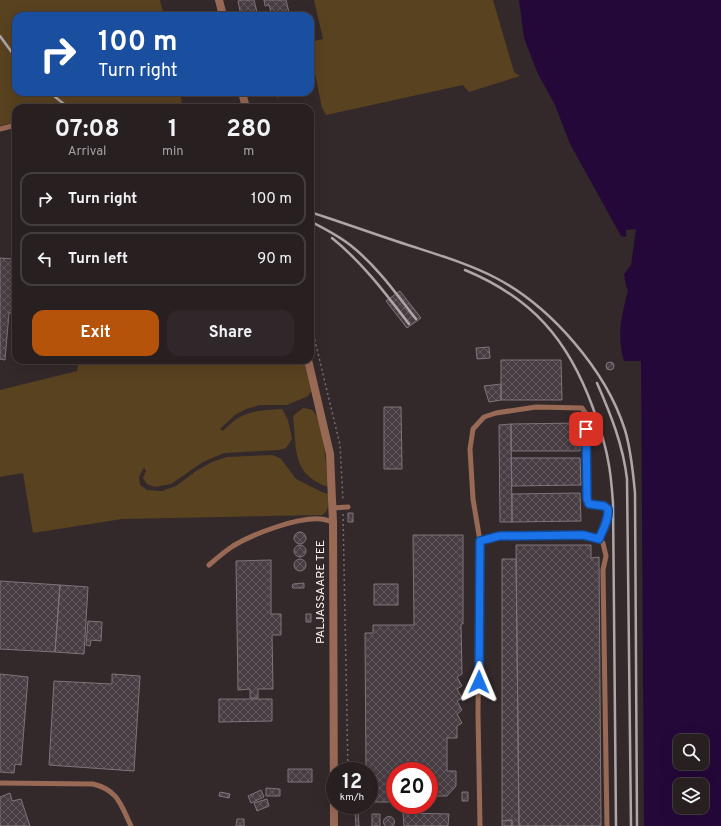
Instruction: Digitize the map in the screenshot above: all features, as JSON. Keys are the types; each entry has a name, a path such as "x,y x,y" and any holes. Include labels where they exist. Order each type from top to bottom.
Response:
{"street":[{"path":"219,0 222,12"},
{"name":"PALJASSAARE TEE","path":"309,364 330,454 333,522 334,826"}],"lane":[{"path":"0,129 12,126"},
{"path":"480,826 478,713 480,541 473,499 470,449 473,429 484,416 536,407 582,408 586,414 587,499 589,504 604,506 608,509 609,516 599,539"},
{"path":"332,508 348,507"},
{"path":"209,565 234,546 279,527 302,520 321,519 333,522"},
{"path":"480,541 499,536 583,535 599,539 603,543 606,556 603,570 607,826"},
{"path":"0,783 93,784 102,786 110,790 117,797 132,826"}],"shaded area":[{"path":"0,0 160,0 163,12 12,12 12,96 181,96 182,104 12,104 12,123 0,126"},
{"path":"314,0 493,0 514,72 520,76 469,92 463,85 326,115 322,108 314,69 314,41 323,39"},
{"path":"519,0 721,0 721,826 644,826 641,361 624,361 620,342 622,317 628,290 624,274 631,265 636,229 626,230 626,237 621,236 570,144 555,105 538,74 524,38"},
{"path":"78,364 305,364 311,391 308,396 287,405 260,405 246,409 235,415 220,429 223,431 243,415 257,411 282,409 288,420 292,439 286,448 279,450 224,453 203,462 171,484 155,487 147,484 143,478 146,471 144,467 139,477 140,485 147,490 162,491 176,486 196,471 212,462 227,457 273,455 281,459 296,479 328,494 328,506 325,513 322,515 122,519 33,533 23,473 0,477 0,390 77,371"},
{"path":"303,408 312,410 320,424 328,487 316,482 307,475 298,459 293,416"}],"building":[{"path":"254,0 257,12 240,12 238,1"},
{"path":"264,0 286,0 289,12 271,12 269,5 265,6"},
{"path":"0,258 12,259 12,313 9,313 5,360 0,359"},
{"path":"400,291 421,318 407,328 386,301"},
{"path":"489,347 490,358 477,359 476,348"},
{"path":"501,360 561,360 562,400 501,400"},
{"path":"608,362 612,362 614,366 612,370 608,370 606,368 606,364"},
{"path":"501,384 501,400 489,402 484,386"},
{"path":"384,407 401,407 402,469 384,469"},
{"path":"580,423 580,451 511,451 511,424"},
{"path":"511,424 512,522 500,522 499,425"},
{"path":"511,458 580,458 581,485 512,486"},
{"path":"580,493 581,521 512,522 512,494"},
{"path":"348,513 353,513 353,522 348,522"},
{"path":"298,532 302,532 306,538 302,544 298,544 294,540 294,536"},
{"path":"413,535 463,535 463,624 461,624 462,674 457,677 462,686 457,689 462,698 457,701 462,710 457,714 462,723 457,726 457,738 447,738 447,771 456,771 456,786 447,796 438,796 438,762 386,762 386,802 378,802 378,762 366,762 365,633 373,633 373,625 414,625"},
{"path":"298,545 302,545 306,551 302,557 298,557 294,553 294,549"},
{"path":"516,545 591,545 591,558 599,557 601,826 519,826"},
{"path":"298,559 302,559 306,565 302,571 298,571 294,567 294,563"},
{"path":"502,559 516,559 519,826 512,826 512,820 502,821"},
{"path":"271,560 271,614 281,614 281,635 272,635 273,689 258,689 258,698 250,698 250,689 238,690 236,561"},
{"path":"0,581 60,585 55,652 0,649"},
{"path":"304,583 304,588 292,587 293,584"},
{"path":"374,584 398,584 398,605 374,605"},
{"path":"60,585 88,587 84,654 55,652"},
{"path":"306,614 311,614 311,622 306,622"},
{"path":"88,621 102,622 101,641 91,640 90,646 86,645"},
{"path":"0,674 28,677 21,765 15,764 14,773 0,772"},
{"path":"112,674 140,676 134,771 49,765 54,681 112,684"},
{"path":"219,699 272,699 272,721 219,722"},
{"path":"288,769 312,769 312,782 288,782"},
{"path":"266,788 280,789 280,796 266,796"},
{"path":"261,790 264,797 251,803 248,796"},
{"path":"220,792 230,794 229,798 219,796"},
{"path":"462,792 468,792 468,801 462,801"},
{"path":"10,793 12,801 21,799 30,826 0,826 0,797"},
{"path":"267,799 269,806 257,811 254,803"},
{"path":"355,814 358,814 359,826 356,826"},
{"path":"372,814 380,814 380,826 372,826"},
{"path":"403,814 449,814 448,826 404,826"},
{"path":"389,816 395,822 391,827 385,826 383,822 385,818"},
{"path":"237,819 244,819 244,826 236,826"},
{"path":"512,820 512,826 502,826 502,821"}],"railway":[{"path":"0,36 12,52"},
{"path":"54,96 64,104"},
{"path":"314,213 454,260 475,268 517,290 556,323 574,342 605,385 625,430 633,469 635,493 637,826"},
{"path":"314,223 345,241 364,257 387,282 416,319"},
{"path":"332,238 363,268 409,324"},
{"path":"465,270 489,281 510,294 545,324 559,341 572,361 583,383 604,441 610,471 613,503 616,826"},
{"path":"597,383 616,430 623,454 627,479 631,826"}],"route":[{"path":"479,682 480,541 499,536 583,535 599,539 609,516 608,509 604,506 589,504 587,499 586,429"}]}
